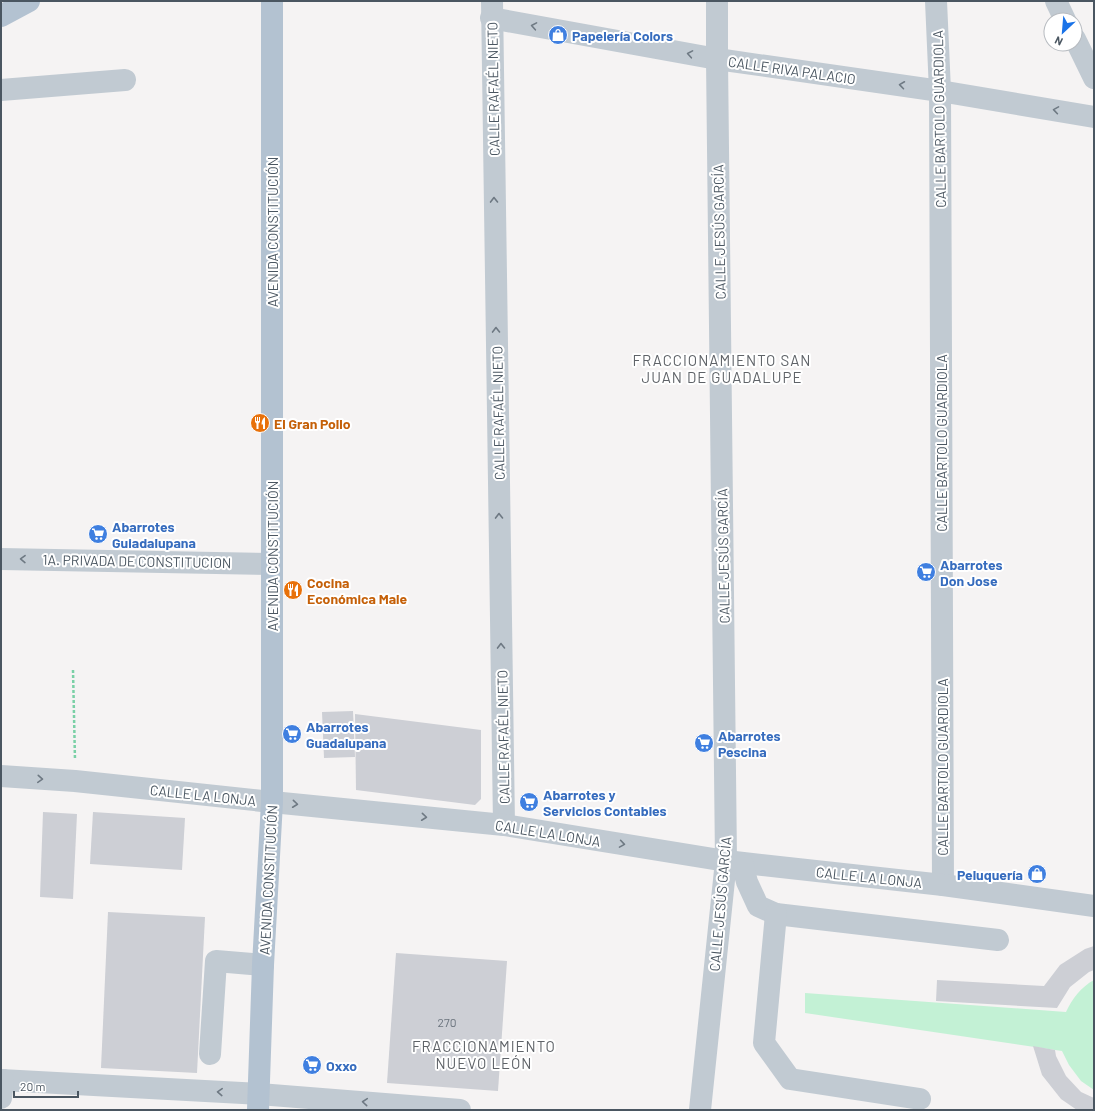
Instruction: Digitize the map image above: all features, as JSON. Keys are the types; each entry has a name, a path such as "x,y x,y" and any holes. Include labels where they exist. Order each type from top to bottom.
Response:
{"main road":[{"path":"1,16 29,1"},
{"name":"AVENIDA CONSTITUCIÓN","path":"259,1102 263,965 272,802 272,1"}],"street":[{"name":"CALLE JESÚS GARCÍA","path":"700,1110 734,862 717,1"},
{"name":"CALLE BARTOLO GUARDIOLA","path":"936,1 940,91 943,885"},
{"path":"1056,1 1061,12"},
{"name":"CALLE RIVA PALACIO","path":"492,10 717,59 940,91 1094,116"},
{"name":"CALLE RAFAÉL NIETO","path":"492,10 504,825"},
{"path":"1081,52 1094,78"},
{"path":"1,90 124,80"},
{"name":"1A. PRIVADA DE CONSTITUCION","path":"1,559 272,564"},
{"name":"CALLE LA LONJA","path":"1,776 75,781 504,825 734,862 943,885 1094,906"},
{"path":"734,862 758,906 776,914 998,940"},
{"path":"776,914 764,1043 790,1079 920,1099"},
{"path":"210,1054 216,961 263,965"},
{"path":"2,1086 259,1102 460,1110"}],"path":[{"path":"73,670 75,781"}],"green space":[{"path":"1094,980 1094,1090 1081,1081 1069,1065 1062,1051 805,1013 805,993 1066,1012 1077,994"}],"building":[{"path":"353,711 355,757 324,758 322,712"},
{"path":"355,714 481,730 481,799 475,805 356,790"},
{"path":"43,812 77,814 73,899 40,897"},
{"path":"93,812 185,818 182,870 90,864"},
{"path":"108,912 205,917 197,1073 101,1068"},
{"path":"1094,946 1094,970 1089,972 1070,987 1057,1008 936,1001 937,980 1044,986 1060,965 1085,949"},
{"path":"396,953 507,961 498,1091 387,1083"},
{"path":"1033,1046 1055,1050 1056,1056 1066,1076 1081,1092 1094,1098 1094,1110 1077,1110 1061,1099 1042,1075"}],"place":[{"name":"Papelería Colors","path":"558,35"},
{"name":"El Gran Pollo","path":"260,423"},
{"name":"Abarrotes Guiadalupana","path":"98,534"},
{"name":"Abarrotes Don Jose","path":"926,572"},
{"name":"Cocina Económica Male","path":"293,590"},
{"name":"Abarrotes Guadalupana","path":"292,734"},
{"name":"Abarrotes Pescina","path":"704,743"},
{"name":"Abarrotes y Servicios Contables","path":"529,802"},
{"name":"Peluquería","path":"1037,874"},
{"name":"Oxxo","path":"312,1065"}],"district":[{"name":"FRACCIONAMIENTO SAN JUAN DE GUADALUPE","path":"722,368"},
{"name":"FRACCIONAMIENTO NUEVO LEÓN","path":"484,1054"}]}
